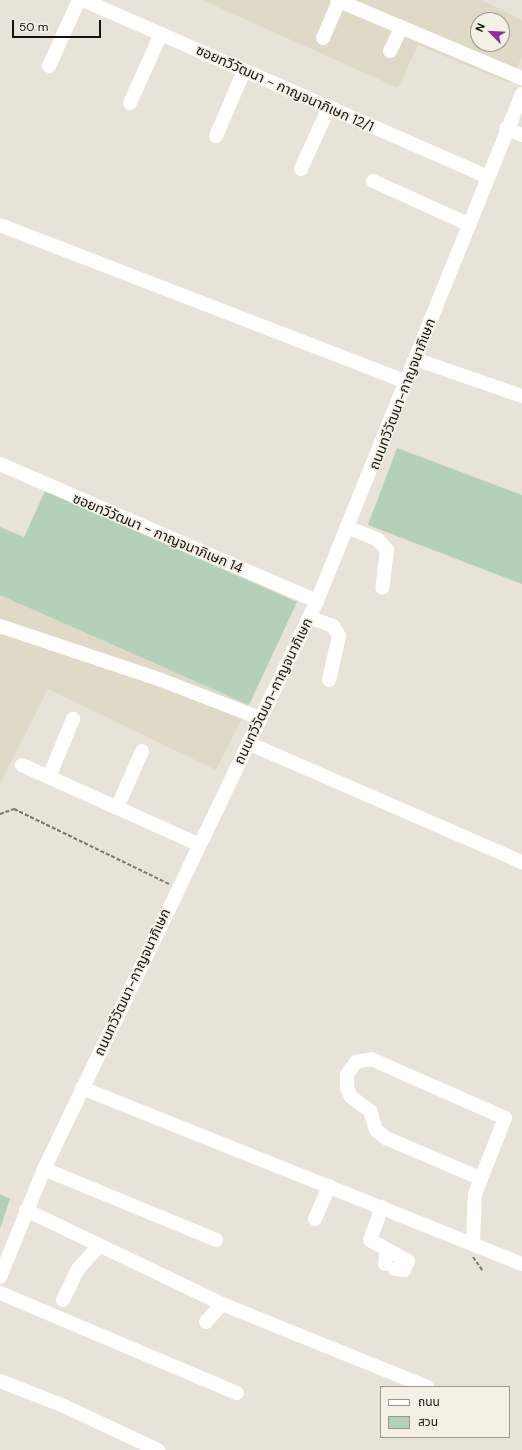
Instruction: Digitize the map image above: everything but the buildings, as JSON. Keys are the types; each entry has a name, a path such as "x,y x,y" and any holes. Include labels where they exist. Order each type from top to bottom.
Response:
{"street":[{"path":"49,66 79,0"},
{"name":"ซอยทวีวัฒนา - กาญจนาภิเษก 12/1","path":"83,0 486,176"},
{"path":"323,38 338,0 522,78"},
{"path":"390,51 401,28"},
{"path":"130,102 161,34"},
{"path":"216,136 244,70"},
{"name":"ถนนทวีวัฒนา-กาญจนาภิเษก","path":"0,1277 44,1168 176,887 317,602 349,528 486,176 522,94"},
{"path":"301,169 329,107"},
{"path":"506,128 522,136"},
{"path":"373,181 468,224"},
{"path":"0,225 406,382"},
{"path":"415,359 522,396"},
{"name":"ซอยทวีวัฒนา - กาญจนาภิเษก 14","path":"0,464 317,602"},
{"path":"349,528 378,540 386,550 382,588"},
{"path":"309,617 333,626 339,636 329,680"},
{"path":"0,626 162,680 260,718"},
{"path":"49,777 74,719"},
{"path":"248,743 522,862"},
{"path":"117,808 142,751"},
{"path":"22,765 198,844"},
{"path":"473,1243 472,1209 480,1178 505,1118 371,1058 356,1062 347,1075 347,1088 351,1097 370,1111 376,1130 386,1138 480,1178"},
{"path":"82,1088 473,1243 522,1264"},
{"path":"44,1168 216,1240"},
{"path":"315,1219 330,1186"},
{"path":"382,1207 370,1240 387,1249 408,1261 404,1270 390,1267 387,1249"},
{"path":"26,1210 222,1304 425,1386"},
{"path":"63,1300 78,1270 100,1246"},
{"path":"0,1293 237,1393"},
{"path":"206,1322 222,1304"},
{"path":"0,1381 64,1406 158,1450"}],"path":[{"path":"0,814 14,809 176,887"}],"shaded area":[{"path":"202,0 482,0 506,12 470,12 470,52 510,52 510,14 522,20 522,57 509,83 418,45 398,88"},
{"path":"0,595 249,705 216,770 48,689 0,784"}],"green space":[{"path":"397,448 522,495 522,584 368,525"},
{"path":"45,491 297,602 249,705 0,595 0,527 24,537"},
{"path":"0,1194 10,1199 0,1229"}]}
